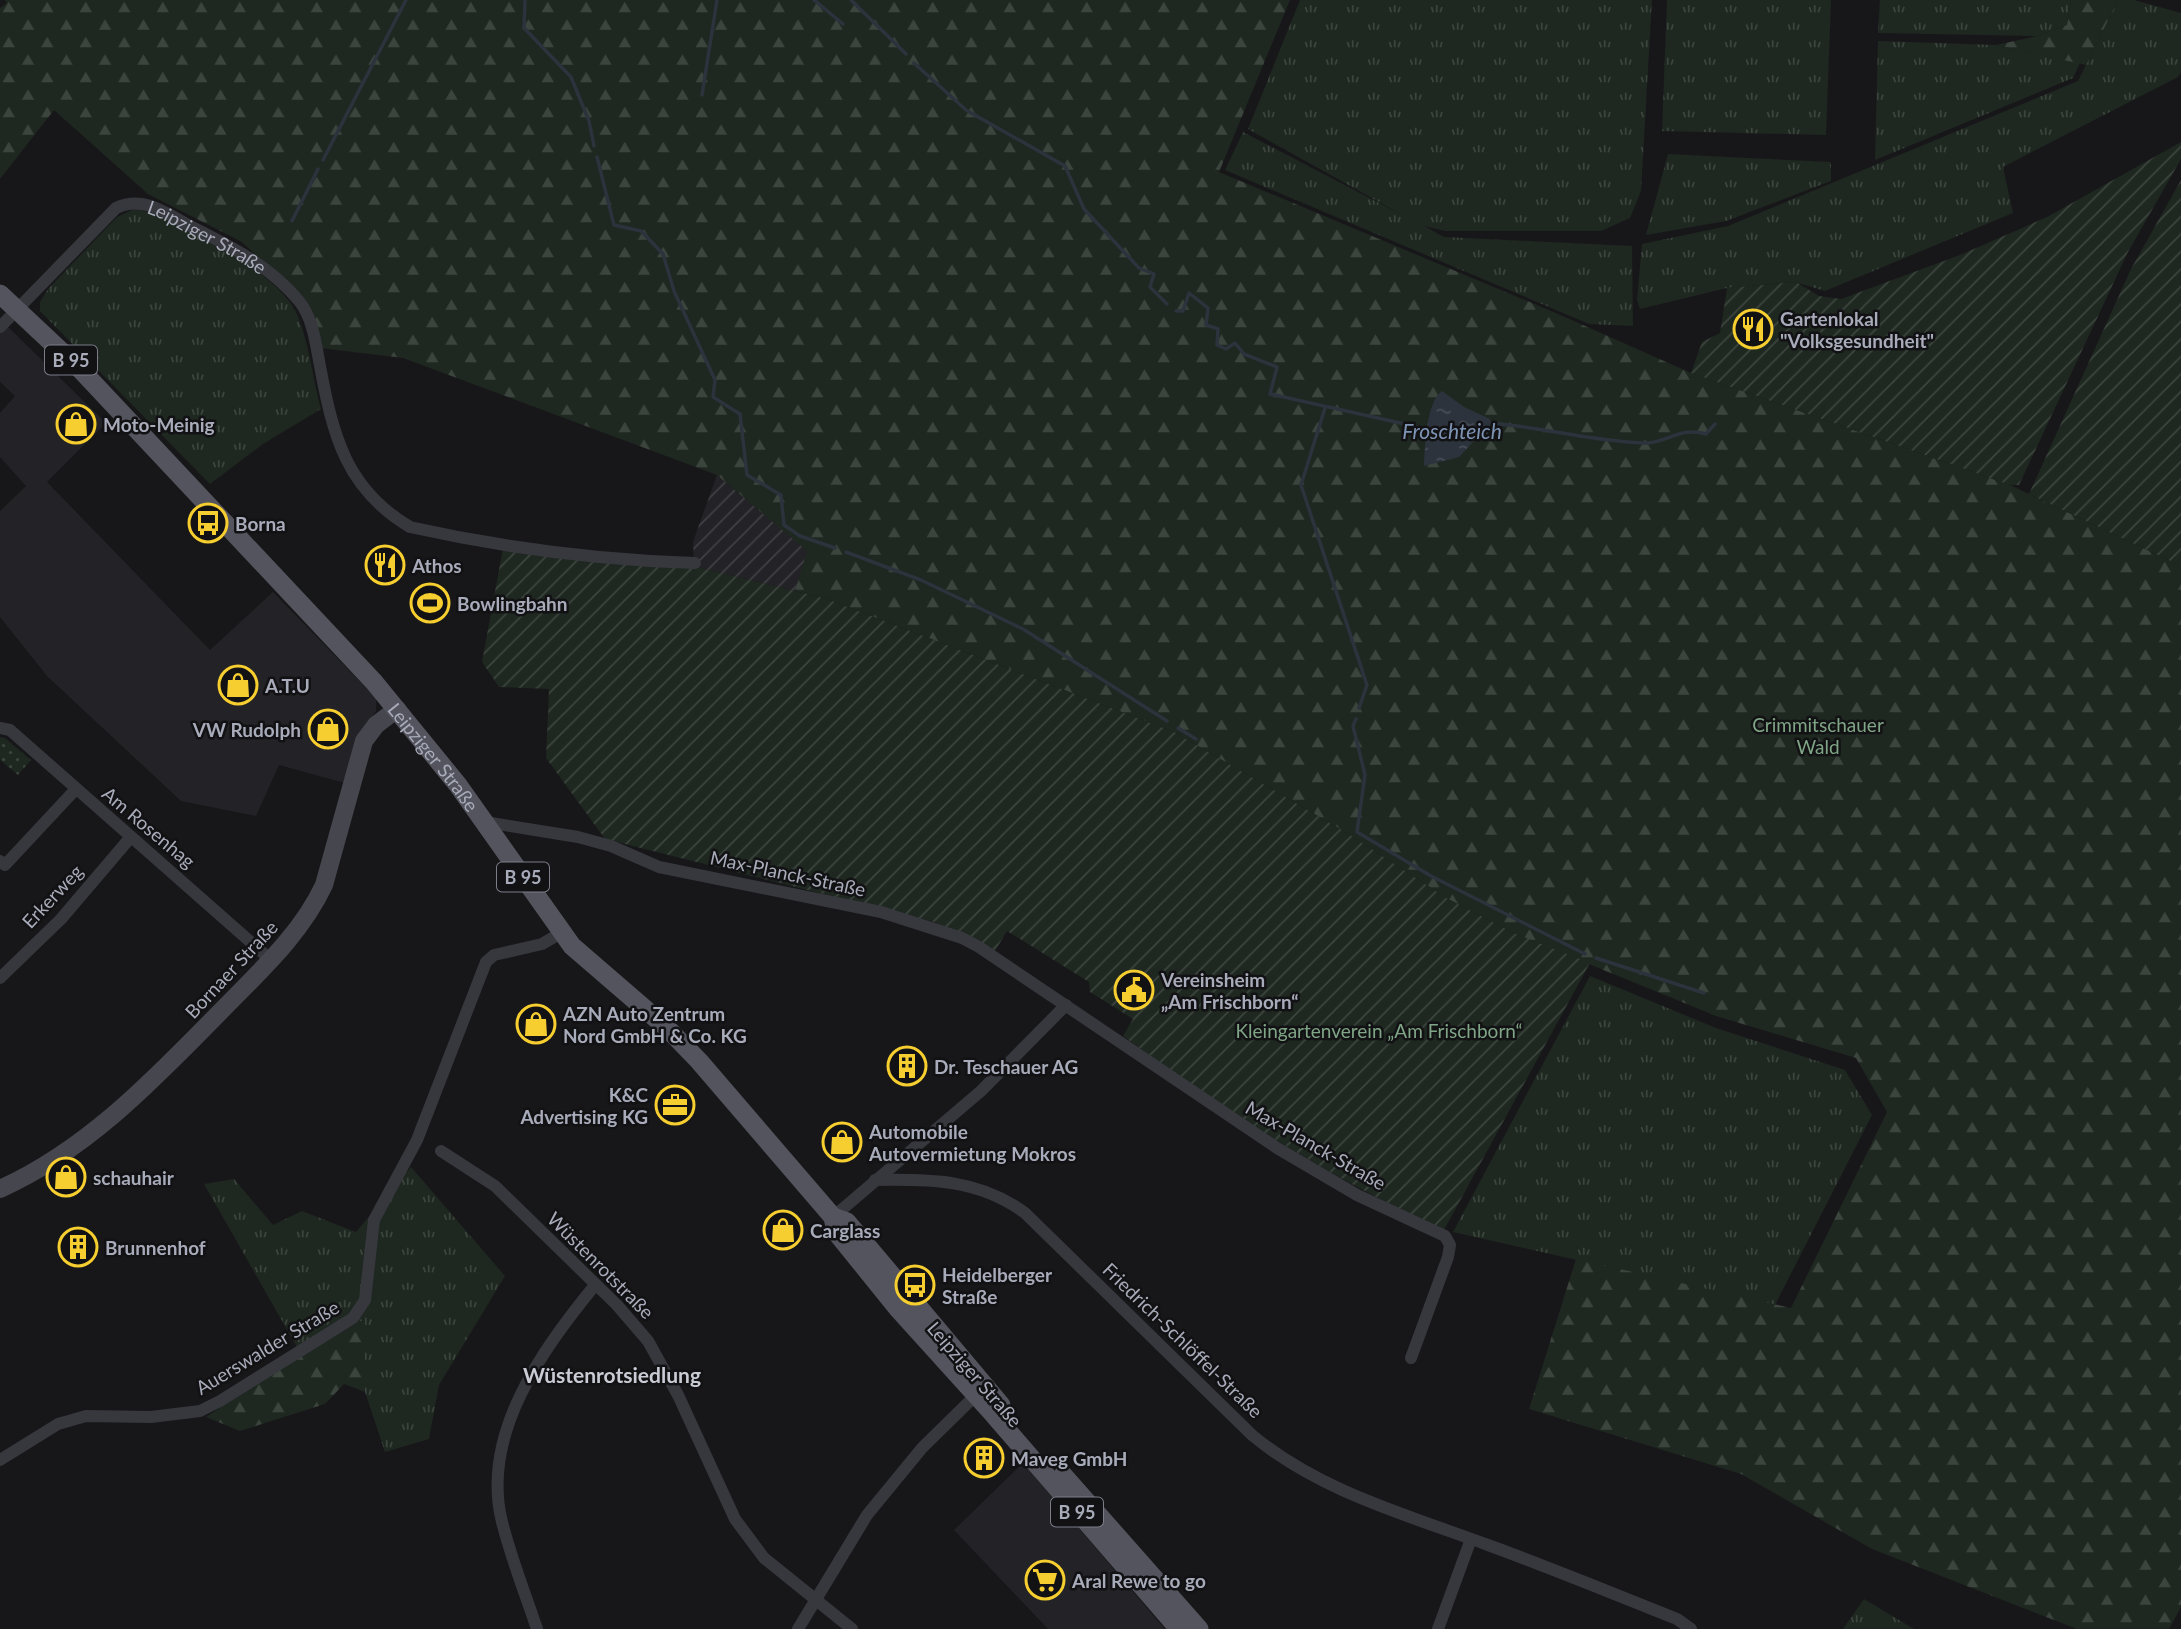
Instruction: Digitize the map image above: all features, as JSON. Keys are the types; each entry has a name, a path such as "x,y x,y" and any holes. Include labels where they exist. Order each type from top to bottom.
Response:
{"main road":[{"name":"Leipziger Straße","path":"0,294 89,378 397,709 485,822 561,933 581,956 667,1028 699,1060 833,1217 847,1222 981,1390 1179,1629"},
{"name":"Bornaer Straße","path":"0,1189 84,1139 142,1092 271,960 315,904 324,885 364,741 376,724 397,709"},
{"name":"Leipziger Straße","path":"981,1390 1199,1629"}],"street":[{"name":"Leipziger Straße","path":"17,310 116,208 141,202 254,258 300,302 311,323 325,391 344,457 359,485 394,518 410,527 527,549 593,558 695,564"},
{"path":"0,327 17,310"},
{"name":"Am Rosenhag","path":"0,728 10,730 271,960"},
{"path":"0,861 5,865 75,790"},
{"name":"Max-Planck-Straße","path":"485,822 578,836 611,846 659,867 881,912 920,923 979,947 1277,1149 1357,1195 1446,1236 1450,1245 1448,1257 1411,1358"},
{"name":"Erkerweg","path":"0,978 61,919 130,838"},
{"name":"Auerswalder Straße","path":"0,1460 58,1424 86,1416 151,1417 200,1411 353,1318 365,1300 374,1220 417,1140 486,962 494,956 542,944 561,933"},
{"path":"833,1217 981,1091 1066,1006"},
{"name":"Wüstenrotstraße","path":"441,1151 495,1186 648,1341 678,1395 735,1520 764,1558 852,1629"},
{"name":"Friedrich-Schlöffel-Straße","path":"875,1180 957,1182 1006,1199 1034,1222 1281,1459 1364,1499 1677,1619 1691,1629"},
{"path":"537,1629 501,1520 498,1472 510,1422 522,1394 561,1327 595,1285"},
{"path":"798,1629 867,1515 922,1448 981,1390"},
{"path":"1438,1629 1471,1539"}],"shaded area":[{"path":"0,319 106,423 47,482 210,650 273,592 376,698 376,711 355,745 345,783 279,765 256,816 181,801 47,676 0,617 0,511 26,486 0,457 0,413 15,396 0,382"},
{"path":"717,475 808,551 795,591 694,566 693,542"},
{"path":"1023,1463 1165,1629 1048,1629 954,1530"}],"green space":[{"name":"Crimmitschauer Wald","path":"5,0 1290,0 1219,172 1556,313 1691,373 2010,485 2181,566 2181,1607 2169,1629 2077,1629 1872,1549 1741,1474 1529,1409 1576,1259 1791,1308 1887,1112 1856,1058 1716,1016 1518,935 1448,899 1347,833 1174,732 827,599 795,591 807,551 717,475 403,358 320,348 304,302 242,242 148,194 54,110 0,179 0,8 7,3"},
{"path":"1300,0 1652,0 1641,191 1630,218 1601,231 1445,231 1424,226 1444,237 1632,246 1633,326 1589,324 1225,170 1243,132 1404,216 1248,129"},
{"path":"1667,0 1831,0 1826,135 1662,131"},
{"path":"1880,0 2071,0 2067,25 2037,36 1878,33"},
{"path":"2071,0 2118,0 2086,65 1996,45 2037,36 2067,25"},
{"path":"2118,0 2134,0 2181,13 2181,72 2178,77 2003,167 2013,213 1825,291 1795,282 1727,288 1640,309 1637,300 1642,244 1728,226 2078,81"},
{"path":"1878,41 1996,45 2080,63 2073,78 1875,160"},
{"path":"2181,142 2181,159 2128,252 2019,485 2010,485 1691,373 1702,342 1720,333 1727,288 1796,282 1819,296 1841,299 1960,255 2047,217"},
{"path":"1668,154 1831,162 1831,181 1726,221 1646,235"},
{"path":"2181,180 2181,566 2029,494 2131,269"},
{"path":"134,209 152,213 198,233 246,263 284,295 295,310 303,332 321,409 263,444 210,484 40,311 40,302 48,289 117,217"},
{"name":"Kleingartenverein „Am Frischborn“","path":"503,548 694,566 827,599 1174,732 1347,833 1448,899 1518,935 1590,963 1444,1230 1319,1166 1200,1091 1123,1036 1133,1019 1090,992 1089,982 1007,931 995,951 934,922 605,839 546,758 549,689 499,687 482,662"},
{"path":"0,737 5,738 31,760 18,775 0,760"},
{"path":"1590,976 1716,1028 1845,1070 1872,1115 1775,1305 1453,1232"},
{"path":"411,1167 505,1276 439,1385 429,1439 385,1452 365,1392 365,1319 301,1354 204,1184 234,1179 273,1225 302,1211 356,1232"},
{"path":"365,1319 365,1392 344,1384 325,1404 240,1431 206,1417 301,1354"},
{"path":"1864,1599 1914,1629 1843,1629"}],"water":[{"name":"Froschteich","path":"1442,391 1464,407 1490,419 1490,432 1474,441 1459,457 1424,466 1430,415"}],"waterway":[{"path":"323,160 406,0"},
{"path":"525,0 524,28 571,77 589,121 594,146"},
{"path":"702,95 717,0"},
{"path":"814,0 843,24"},
{"path":"851,0 906,54"},
{"path":"914,63 966,110 1065,166 1084,209 1139,268 1154,274 1150,287 1167,304"},
{"path":"597,157 614,225 641,231 663,254 674,291 715,380 713,397 740,414 747,475 781,495 784,525 800,536 835,548"},
{"path":"292,221 318,169"},
{"path":"1176,311 1183,311 1189,293 1208,308 1206,325 1218,329 1217,345 1226,349 1235,343 1244,354 1277,367 1270,394 1418,427"},
{"path":"1325,408 1301,485 1367,685 1359,708"},
{"path":"1490,423 1643,443 1652,443 1687,432 1706,434 1715,424"},
{"path":"846,552 921,580 1023,629 1167,721"},
{"path":"1356,719 1353,726 1365,775 1357,832 1431,876 1585,954"},
{"path":"1178,728 1196,739"},
{"path":"1596,958 1704,993"}],"place":[{"name":"Gartenlokal \"Volksgesundheit\"","path":"1753,329"},
{"name":"Moto-Meinig","path":"76,424"},
{"name":"Borna","path":"208,523"},
{"name":"Athos","path":"385,565"},
{"name":"Bowlingbahn","path":"430,603"},
{"name":"A.T.U","path":"238,685"},
{"name":"VW Rudolph","path":"328,729"},
{"name":"Vereinsheim „Am Frischborn“","path":"1134,990"},
{"name":"AZN Auto Zentrum Nord GmbH & Co. KG","path":"536,1024"},
{"name":"Dr. Teschauer AG","path":"907,1066"},
{"name":"K&C Advertising KG","path":"675,1105"},
{"name":"Automobile Autovermietung Mokros","path":"842,1142"},
{"name":"schauhair","path":"66,1177"},
{"name":"Carglass","path":"783,1230"},
{"name":"Brunnenhof","path":"78,1247"},
{"name":"Heidelberger Straße","path":"915,1285"},
{"name":"Maveg GmbH","path":"984,1458"},
{"name":"Aral Rewe to go","path":"1045,1580"}],"district":[{"name":"Wüstenrotsiedlung","path":"612,1374"}]}
